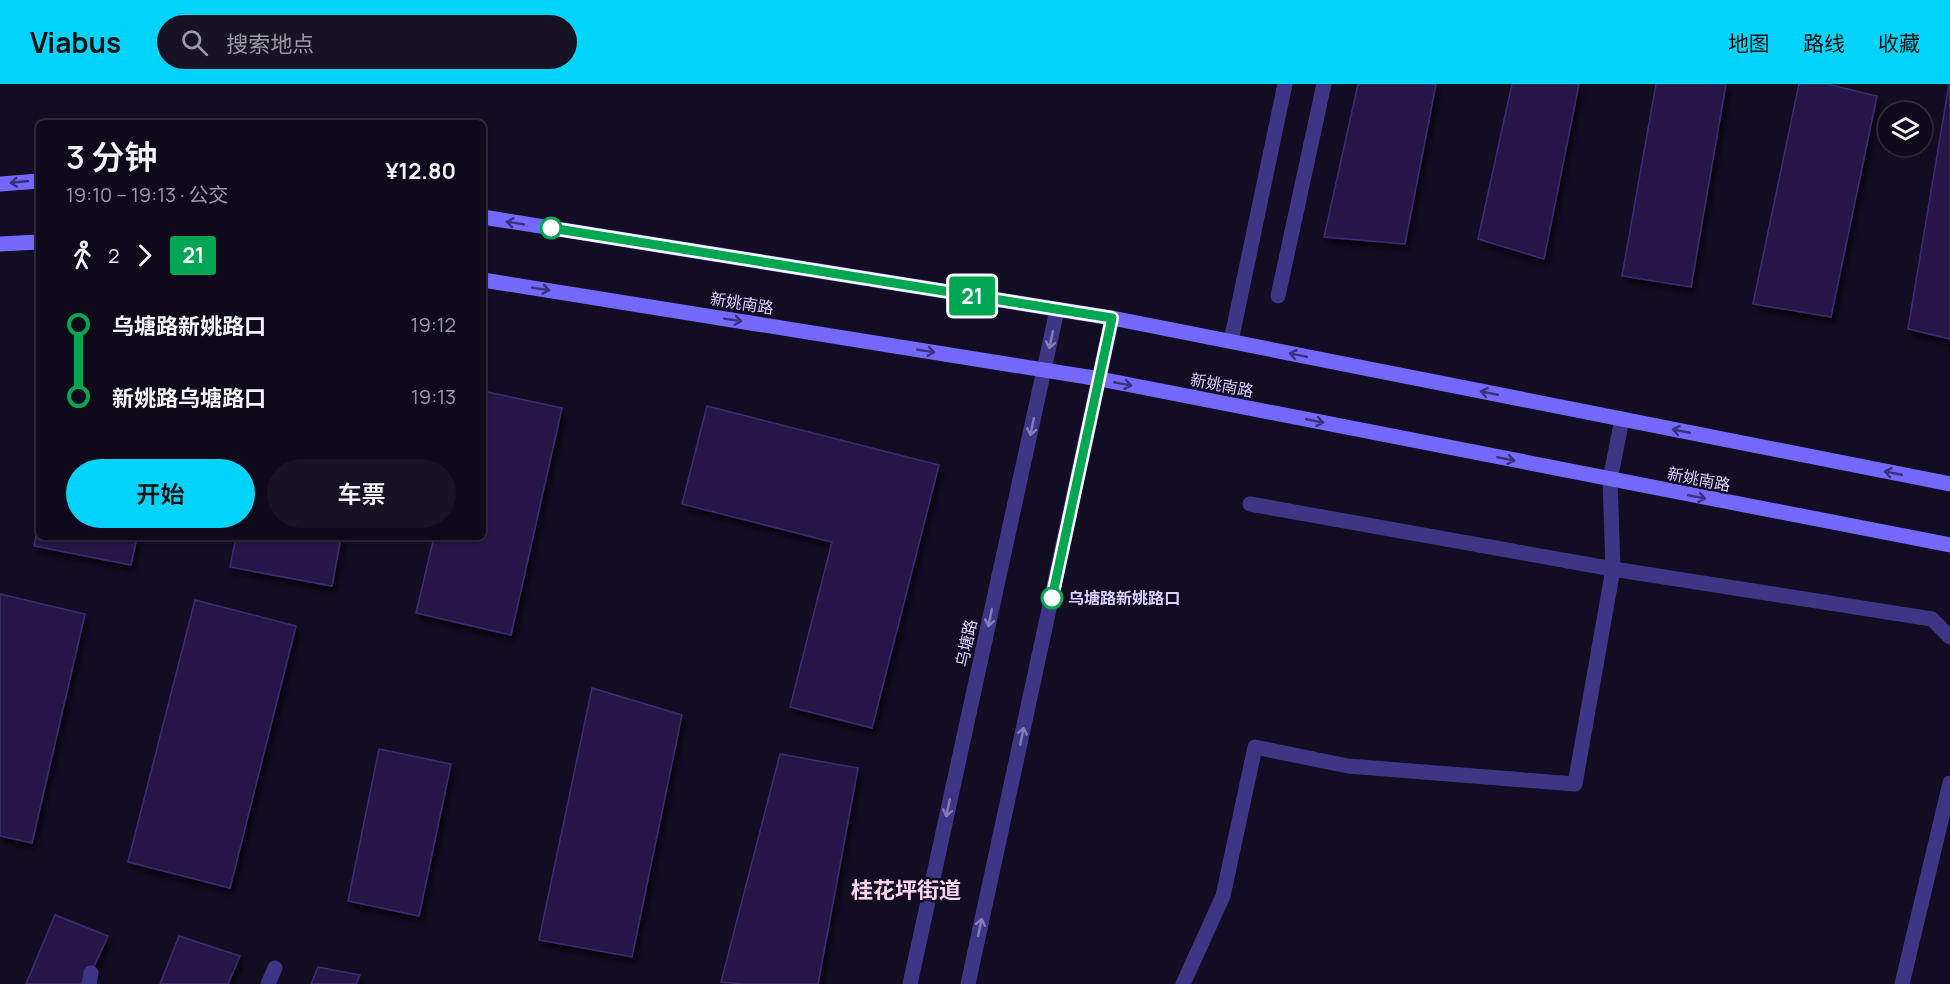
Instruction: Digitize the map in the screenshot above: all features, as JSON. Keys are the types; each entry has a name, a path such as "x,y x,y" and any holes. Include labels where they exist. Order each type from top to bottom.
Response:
{"main road":[{"path":"0,184 36,181"},
{"path":"486,218 1112,318 1950,484"},
{"path":"0,244 36,242"},
{"name":"新姚南路","path":"486,280 1100,379 1950,545"}],"street":[{"path":"1231,341 1285,84"},
{"path":"1278,296 1324,84"},
{"name":"乌塘路","path":"910,984 1057,310"},
{"path":"968,984 1112,318"},
{"path":"1183,984 1223,896 1255,747 1348,766 1575,784 1613,569 1610,480 1622,419"},
{"path":"1250,504 1613,569 1932,619 1950,637"},
{"path":"1902,984 1950,783"},
{"path":"268,984 275,968"}],"building":[{"path":"1358,84 1436,84 1405,244 1324,237"},
{"path":"1512,84 1579,84 1544,259 1478,239"},
{"path":"1656,84 1726,84 1691,287 1622,276"},
{"path":"1799,84 1827,84 1877,96 1831,317 1753,304"},
{"path":"1950,84 1950,339 1908,329"},
{"path":"486,392 562,408 511,635 416,613 433,540 486,540"},
{"path":"707,406 939,465 872,728 790,707 832,542 682,504"},
{"path":"36,536 36,540 136,540 131,565 34,546"},
{"path":"235,540 340,540 332,586 230,567"},
{"path":"0,594 85,614 32,843 0,836"},
{"path":"195,600 296,626 230,888 128,862"},
{"path":"592,688 682,715 632,957 539,940"},
{"path":"379,749 451,764 419,916 348,901"},
{"path":"780,754 858,768 818,984 721,982"},
{"path":"55,915 108,936 86,984 26,984"},
{"path":"179,936 240,956 228,984 160,984"},
{"path":"318,967 360,975 356,984 311,984"}],"bus line":[{"name":"21","path":"551,228 1112,318 1052,598"}],"place":[{"name":"乌塘路新姚路口","path":"1052,598"}],"district":[{"name":"桂花坪街道","path":"906,890"}]}
